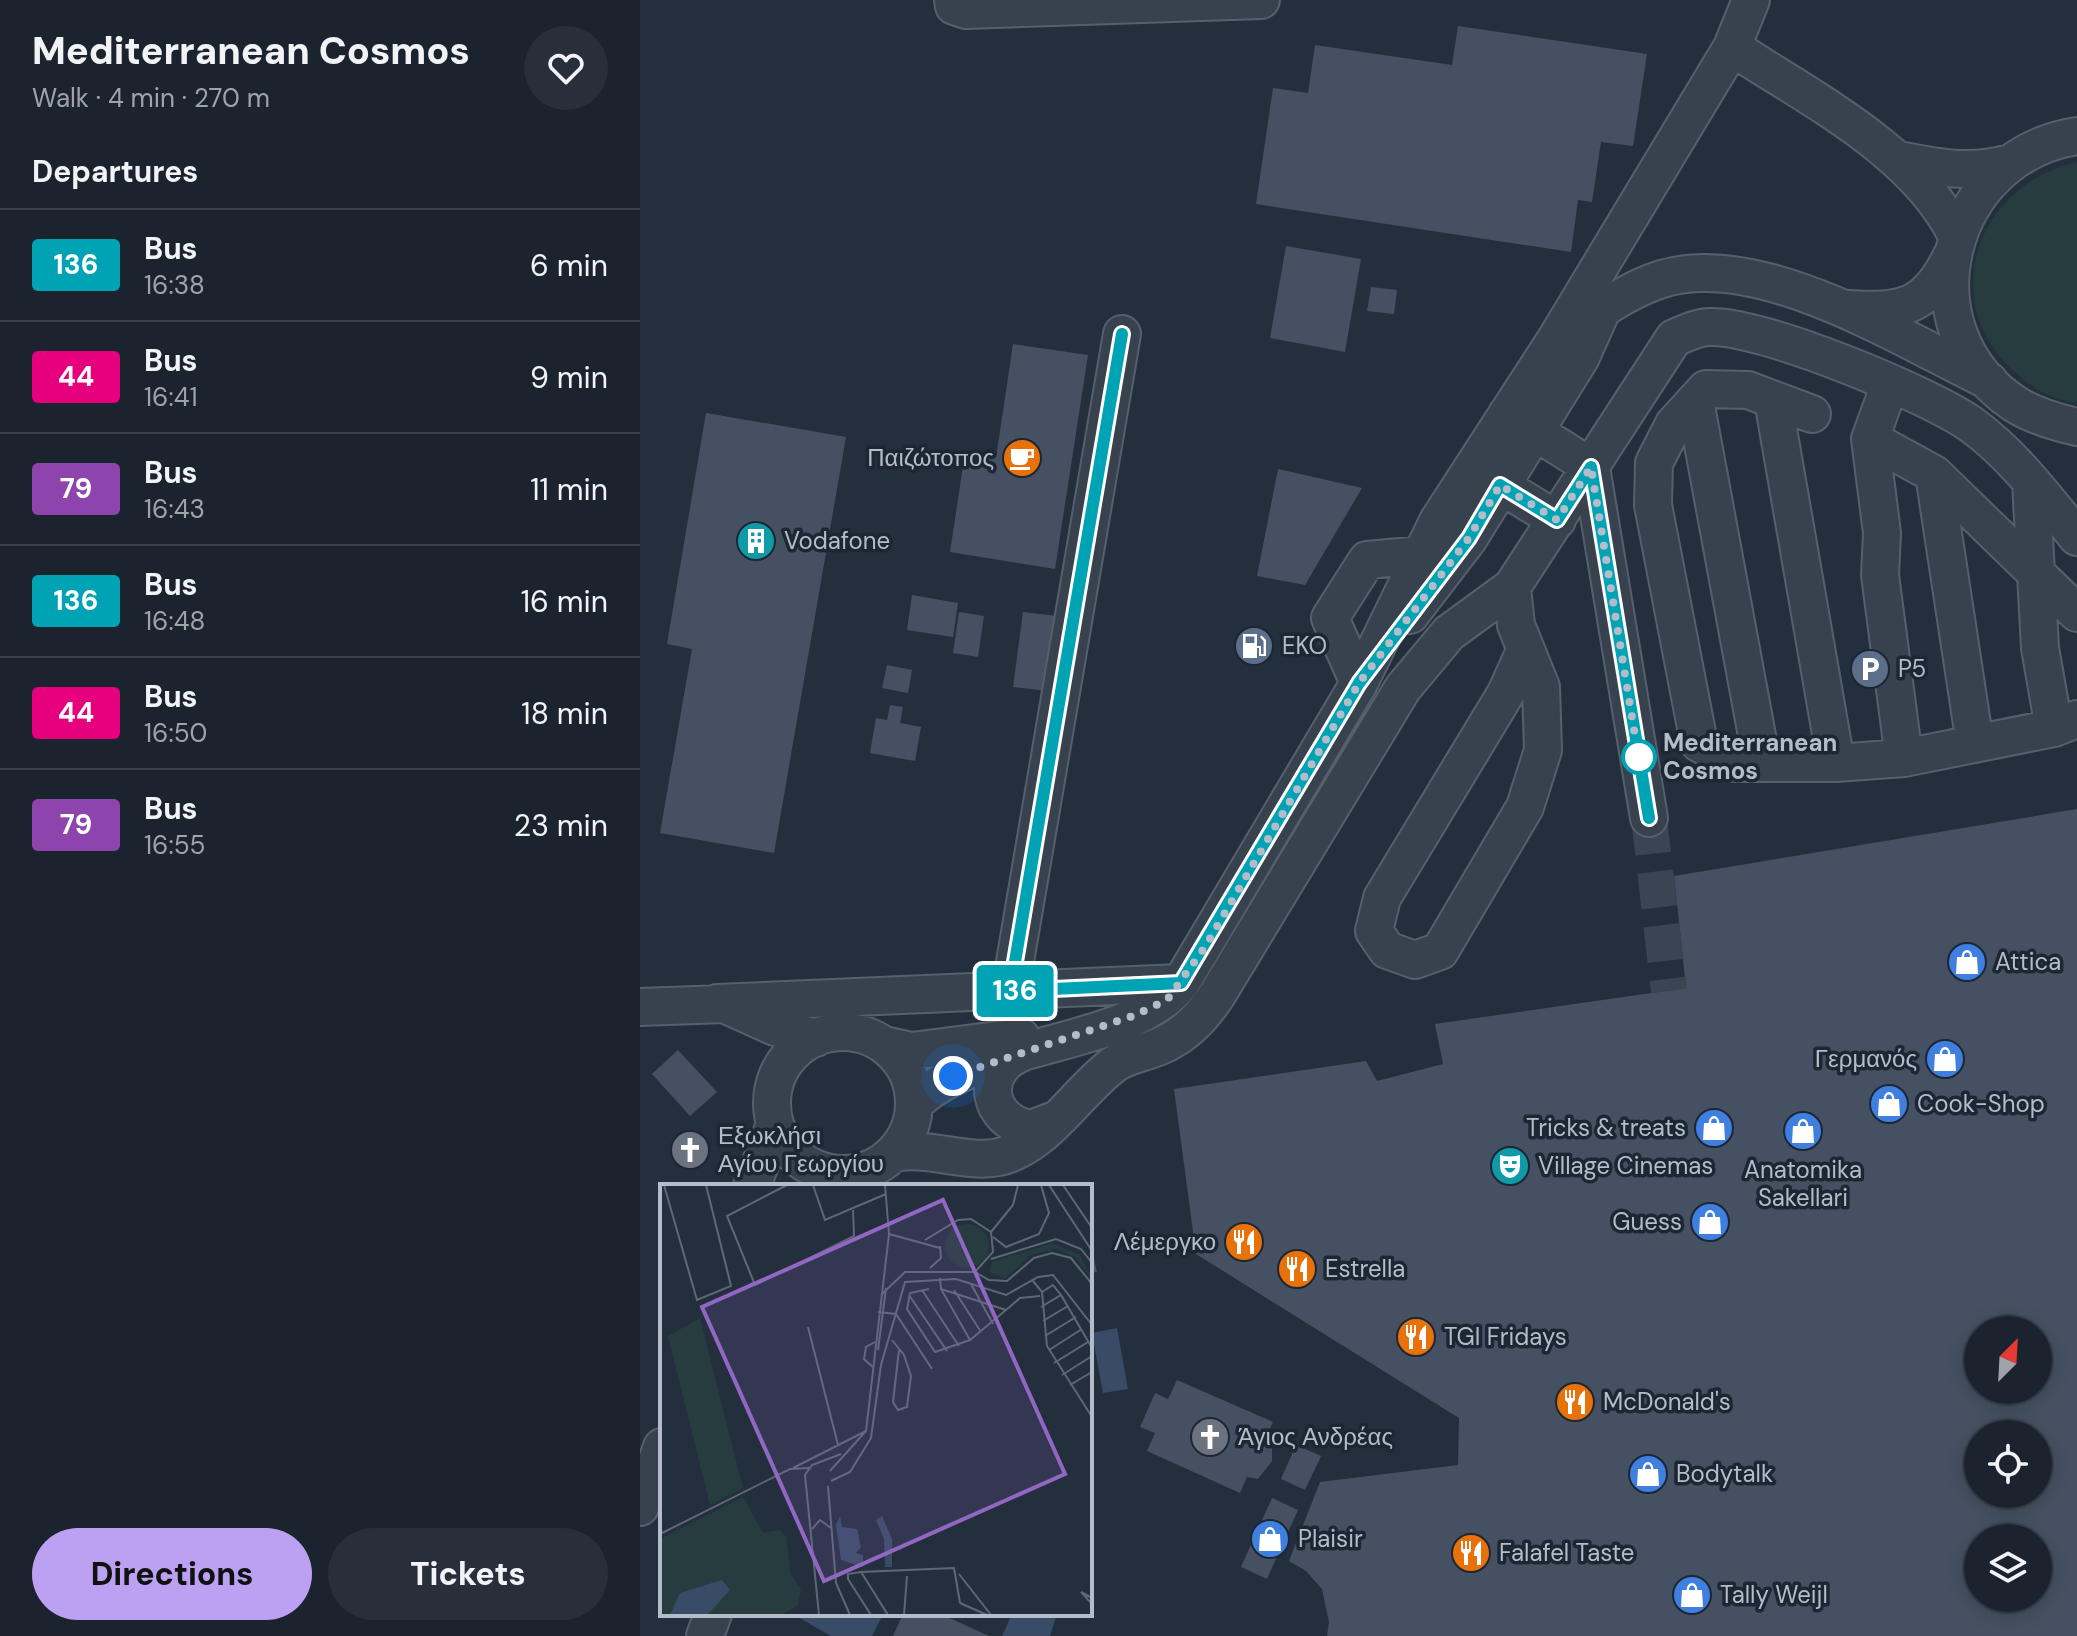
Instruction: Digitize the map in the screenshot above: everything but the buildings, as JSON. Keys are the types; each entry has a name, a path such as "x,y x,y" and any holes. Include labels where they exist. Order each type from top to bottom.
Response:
{"street":[{"path":"953,0 954,6 966,10 1261,0"},
{"path":"914,1110 953,1076 1154,1009 1181,983 1359,683 1438,521 1488,474 1520,423 1556,339 1732,47 1751,0"},
{"path":"1732,47 1899,160 1944,210 1954,246 1949,283 1956,323 1972,360 1989,381 2014,403 2044,419 2077,427"},
{"path":"1841,309 1879,311 1913,303 1938,285 1969,208 1987,183 2010,163 2040,146 2077,136"},
{"path":"1899,160 1951,171 1983,171 2010,163"},
{"path":"1556,339 1642,286 1696,273 1727,273 1787,287 1841,309 1989,381"},
{"path":"1520,423 1581,357 1601,312"},
{"path":"776,1184 816,1173 876,1174 925,1151 980,1157 1022,1148 1111,1067 1125,1057 1179,1037 1205,1013 1403,688 1449,633 1512,587 1674,338 1708,327 1763,336 1879,379 1970,424 2031,482 2077,537"},
{"path":"1010,991 1122,334"},
{"path":"1879,379 1860,434 1866,540 1880,575 1904,758"},
{"path":"1812,414 1748,390 1706,389 1674,424 1654,463 1653,505 1699,743 1735,763 1836,763 1904,758 2065,723 2040,648 2056,595 2031,482"},
{"path":"1773,400 1836,763"},
{"path":"1695,401 1762,763"},
{"path":"1520,423 1591,467 1649,818"},
{"path":"1860,434 1934,474 2056,595"},
{"path":"1488,474 1557,520"},
{"path":"1359,683 1469,538 1488,474"},
{"path":"1934,474 1975,744"},
{"path":"1359,683 1330,618 1367,560 1422,555"},
{"path":"1512,587 1520,638 1541,687 1543,750 1525,807 1440,951 1415,960 1387,950 1374,931 1382,898 1506,693 1520,638"},
{"path":"1449,633 1474,629 1512,632 1520,638"},
{"path":"1490,717 1511,715 1530,724 1543,750"},
{"path":"640,1007 1181,983"},
{"path":"726,1005 775,1027 816,1038"},
{"path":"726,1005 752,1033 785,1145 816,1173"},
{"path":"753,1184 788,1058 816,1038 846,1032 912,1051 1100,1027"},
{"path":"876,1174 907,1136 914,1110 907,1071 884,1045"},
{"path":"1021,1053 1011,1057 995,1076 993,1100 998,1111 1018,1127 1031,1129 1055,1120"},
{"path":"914,1110 934,1136 980,1157"},
{"path":"640,1507 660,1452"},
{"path":"705,1636 712,1616"}],"green space":[{"path":"2077,162 2077,403 2053,397 2030,385 1992,345 1977,314 1973,282 1978,250 1992,220 2013,195 2042,175"}],"water":[{"path":"1117,1328 1128,1389 1103,1393 1092,1333"},
{"path":"796,1616 882,1616 872,1636 831,1636"},
{"path":"1011,1616 1056,1616 1050,1636 1002,1636"}],"tunnel":[{"path":"1649,818 1669,991"}],"bus line":[{"name":"136","path":"1122,334 1010,991 1181,983 1359,683 1469,538 1500,485 1557,520 1591,467 1649,818"}],"place":[{"name":"Παιζώτοπος","path":"1022,458"},
{"name":"Vodafone","path":"756,541"},
{"name":"EKO","path":"1254,646"},
{"name":"P5","path":"1870,669"},
{"name":"Mediterranean Cosmos","path":"1639,757"},
{"name":"Attica","path":"1967,962"},
{"name":"Γερμανός","path":"1945,1059"},
{"name":"Cook-Shop","path":"1889,1104"},
{"name":"Tricks & treats","path":"1714,1128"},
{"name":"Anatomika Sakellari","path":"1803,1131"},
{"name":"Εξωκλήσι Αγίου Γεωργίου","path":"690,1150"},
{"name":"Village Cinemas","path":"1510,1166"},
{"name":"Guess","path":"1710,1222"},
{"name":"Λέμεργκο","path":"1244,1242"},
{"name":"Estrella","path":"1297,1269"},
{"name":"TGI Fridays","path":"1416,1337"},
{"name":"McDonald's","path":"1575,1402"},
{"name":"Άγιος Ανδρέας","path":"1210,1437"},
{"name":"Bodytalk","path":"1648,1474"},
{"name":"Plaisir","path":"1270,1539"},
{"name":"Falafel Taste","path":"1471,1553"},
{"name":"Tally Weijl","path":"1692,1595"}],"route":[{"path":"953,1076 1154,1009 1167,1000 1205,947 1359,683 1469,538 1500,485 1557,520 1591,467 1639,760 1639,757"}]}
